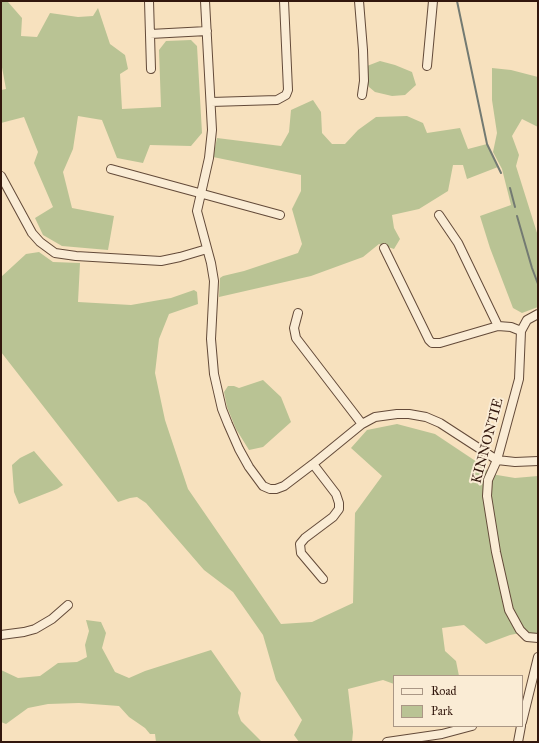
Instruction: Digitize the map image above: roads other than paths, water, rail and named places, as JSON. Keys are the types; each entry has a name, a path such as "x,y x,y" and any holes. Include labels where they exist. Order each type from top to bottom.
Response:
{"street":[{"path":"149,1 151,69"},
{"path":"205,1 212,147 197,210 211,263 214,282 211,340 214,374 222,409 239,449 259,481 263,486 270,489 276,489 284,486 362,424 375,417 385,415 409,414 426,417 440,423 497,460 514,462 538,461"},
{"path":"211,102 276,100 286,96 288,90 284,1"},
{"path":"359,1 364,81 362,95"},
{"path":"426,66 433,1"},
{"path":"150,34 207,30"},
{"path":"111,169 280,215"},
{"path":"1,176 32,233 40,242 55,253 97,257 161,260 180,257 207,249"},
{"path":"439,215 458,243 498,326"},
{"path":"384,248 429,340 432,343 440,343 498,326 511,326 521,331 527,320 538,314"},
{"path":"298,313 294,328 296,338 362,424"},
{"name":"KINNONTIE","path":"521,331 519,379 497,460 488,480 487,496 501,574 510,610 517,626 527,637 538,638"},
{"path":"313,464 336,494 339,503 339,509 333,517 305,538 300,544 301,553 323,579"},
{"path":"1,635 35,629 68,605"},
{"path":"523,717 538,657"},
{"path":"387,742 442,734 468,727"},
{"path":"518,742 521,727"}],"waterway":[{"path":"457,1 487,144 501,173"},
{"path":"510,188 515,207"},
{"path":"517,216 538,284"}]}
